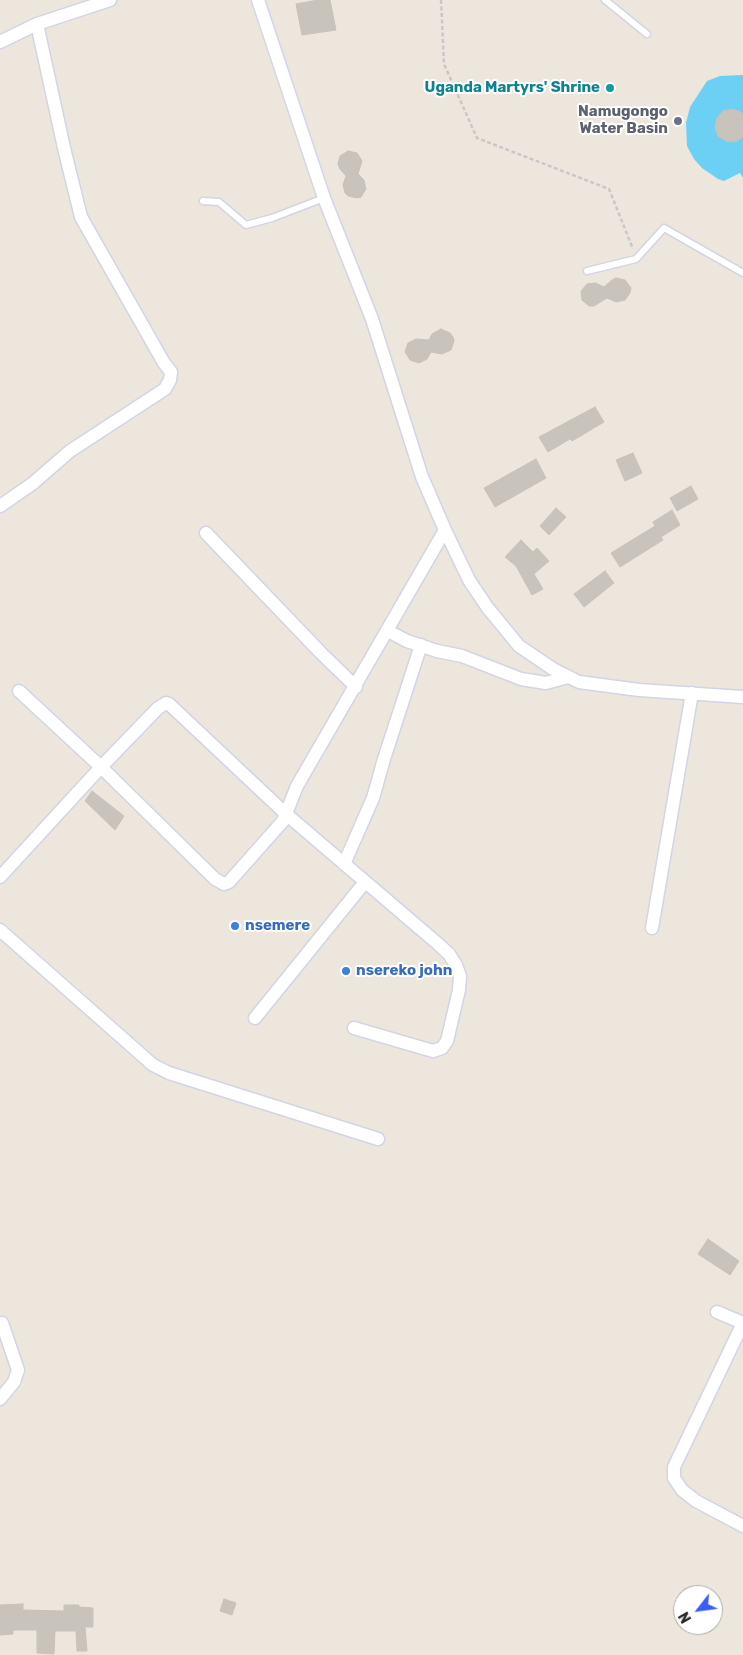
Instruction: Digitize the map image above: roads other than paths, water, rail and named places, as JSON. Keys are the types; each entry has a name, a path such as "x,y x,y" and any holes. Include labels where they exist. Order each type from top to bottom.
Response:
{"street":[{"path":"0,42 37,24 110,0"},
{"path":"258,0 324,198 372,319 422,477 469,580 503,629 519,646 552,669 578,682 639,690 692,692 743,697"},
{"path":"0,506 32,484 70,451 165,388 170,380 171,372 164,363 81,217 37,24"},
{"path":"19,691 101,767 215,879 224,884 229,882 277,830 298,786 445,530"},
{"path":"206,533 356,687"},
{"path":"388,631 407,641 437,651 462,656 506,674 534,682 554,682 568,677"},
{"path":"344,864 373,798 421,645"},
{"path":"652,928 692,692"},
{"path":"0,877 158,708 166,703 169,704 286,814 449,954 456,965 460,976 459,990 447,1041 442,1048 433,1051 354,1028"},
{"path":"255,1018 365,882"},
{"path":"0,930 153,1065 169,1073 378,1139"},
{"path":"717,1312 743,1323 674,1468 674,1478 682,1490 696,1501 743,1526"},
{"path":"0,1399 14,1382 18,1370 2,1324"}],"lane":[{"path":"605,0 647,34"},
{"path":"203,201 219,202 246,225 272,218 324,198"},
{"path":"587,271 636,259 664,228 743,273"}],"water":[{"path":"743,75 743,178 740,173 724,181 702,168 694,159 687,146 686,123 690,107 707,81 720,76"}],"place":[{"name":"Uganda Martyrs' Shrine","path":"610,88"},
{"name":"Namugongo Water Basin","path":"678,121"},
{"name":"nsemere","path":"235,926"},
{"name":"nsereko john","path":"346,971"}]}
